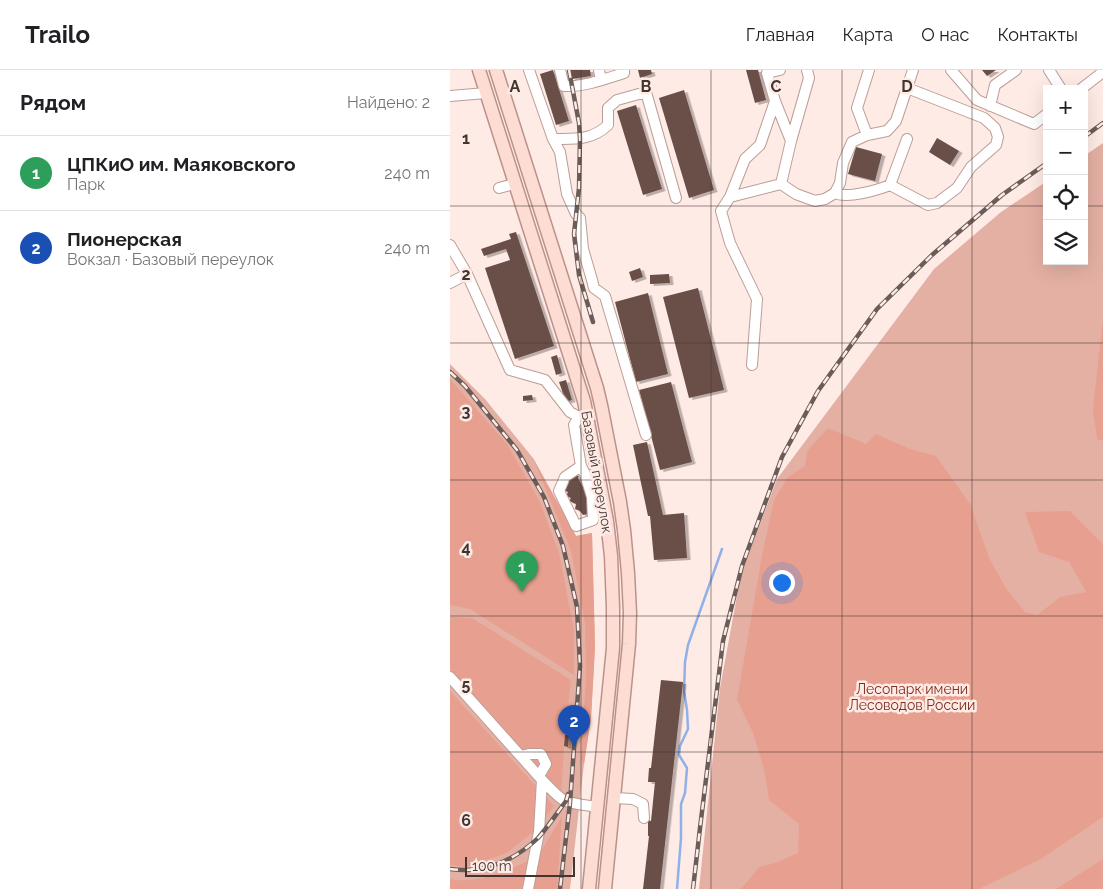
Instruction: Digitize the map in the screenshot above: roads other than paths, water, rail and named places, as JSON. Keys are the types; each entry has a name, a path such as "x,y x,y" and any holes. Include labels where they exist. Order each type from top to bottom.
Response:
{"main road":[{"name":"Базовый переулок","path":"478,70 580,388 583,416 607,521 611,556 613,648 589,889"},
{"name":"Базовый переулок","path":"496,70 596,388 620,502 628,573 630,613 627,675 605,889"}],"street":[{"path":"529,70 553,139 560,152 567,194 576,214 580,218 583,249 594,288 605,296 646,435"},
{"path":"560,70 564,86 584,85 600,75 624,73 624,70"},
{"path":"780,70 767,73 775,101 791,141"},
{"path":"781,184 808,78 807,70"},
{"path":"867,135 857,108 870,70"},
{"path":"730,197 781,184 796,194 815,201 835,194 840,183 843,162 852,142 867,135 887,131 896,121 913,70"},
{"path":"951,70 976,100 1034,124 1043,117"},
{"path":"990,106 995,85 1016,70"},
{"path":"1049,70 1058,85"},
{"path":"1086,85 1103,72"},
{"path":"890,185 928,205 937,203 957,188 971,167 996,145 998,137 995,128 984,118 907,88"},
{"path":"553,139 580,139 600,132 608,125 608,108 617,100 646,92 676,198"},
{"path":"450,96 486,94"},
{"path":"752,365 758,299 730,243 722,211 730,197 745,160 760,145 775,101"},
{"path":"835,194 840,196 873,192 890,185 907,139"},
{"path":"499,188 514,184"},
{"path":"450,245 467,274 510,370 546,380 570,412 583,416 574,426 581,466 586,474 592,497 593,520 576,526 559,491 565,477 581,466"},
{"path":"450,283 467,274"},
{"path":"450,678 540,778 563,800 598,807"},
{"path":"521,756 541,754 546,764 540,778 539,832 528,889"},
{"path":"614,798 633,799 643,804 644,818"}],"waterway":[{"path":"677,889 681,838 681,804 685,793 687,768 679,755 680,746 688,729 684,691 685,662 688,645 722,549"}],"railway":[{"path":"569,70 579,123 580,139 579,188 574,234 579,275 593,322"},
{"path":"1088,134 1103,123"},
{"path":"693,889 723,641 742,566 782,457 818,391 877,309 932,255 1002,195 1043,166"},
{"path":"450,372 465,386 517,450 544,497 563,546 577,607 580,666 570,803 560,889"},
{"path":"450,869 474,870 497,864 519,853 542,834 566,801 568,794"}],"place":[{"name":"ЦПКиО им. Маяковского","path":"522,592"},
{"name":"Пионерская","path":"574,746"}],"park label":[{"name":"Лесопарк имени Лесоводов России","path":"912,698"}]}
